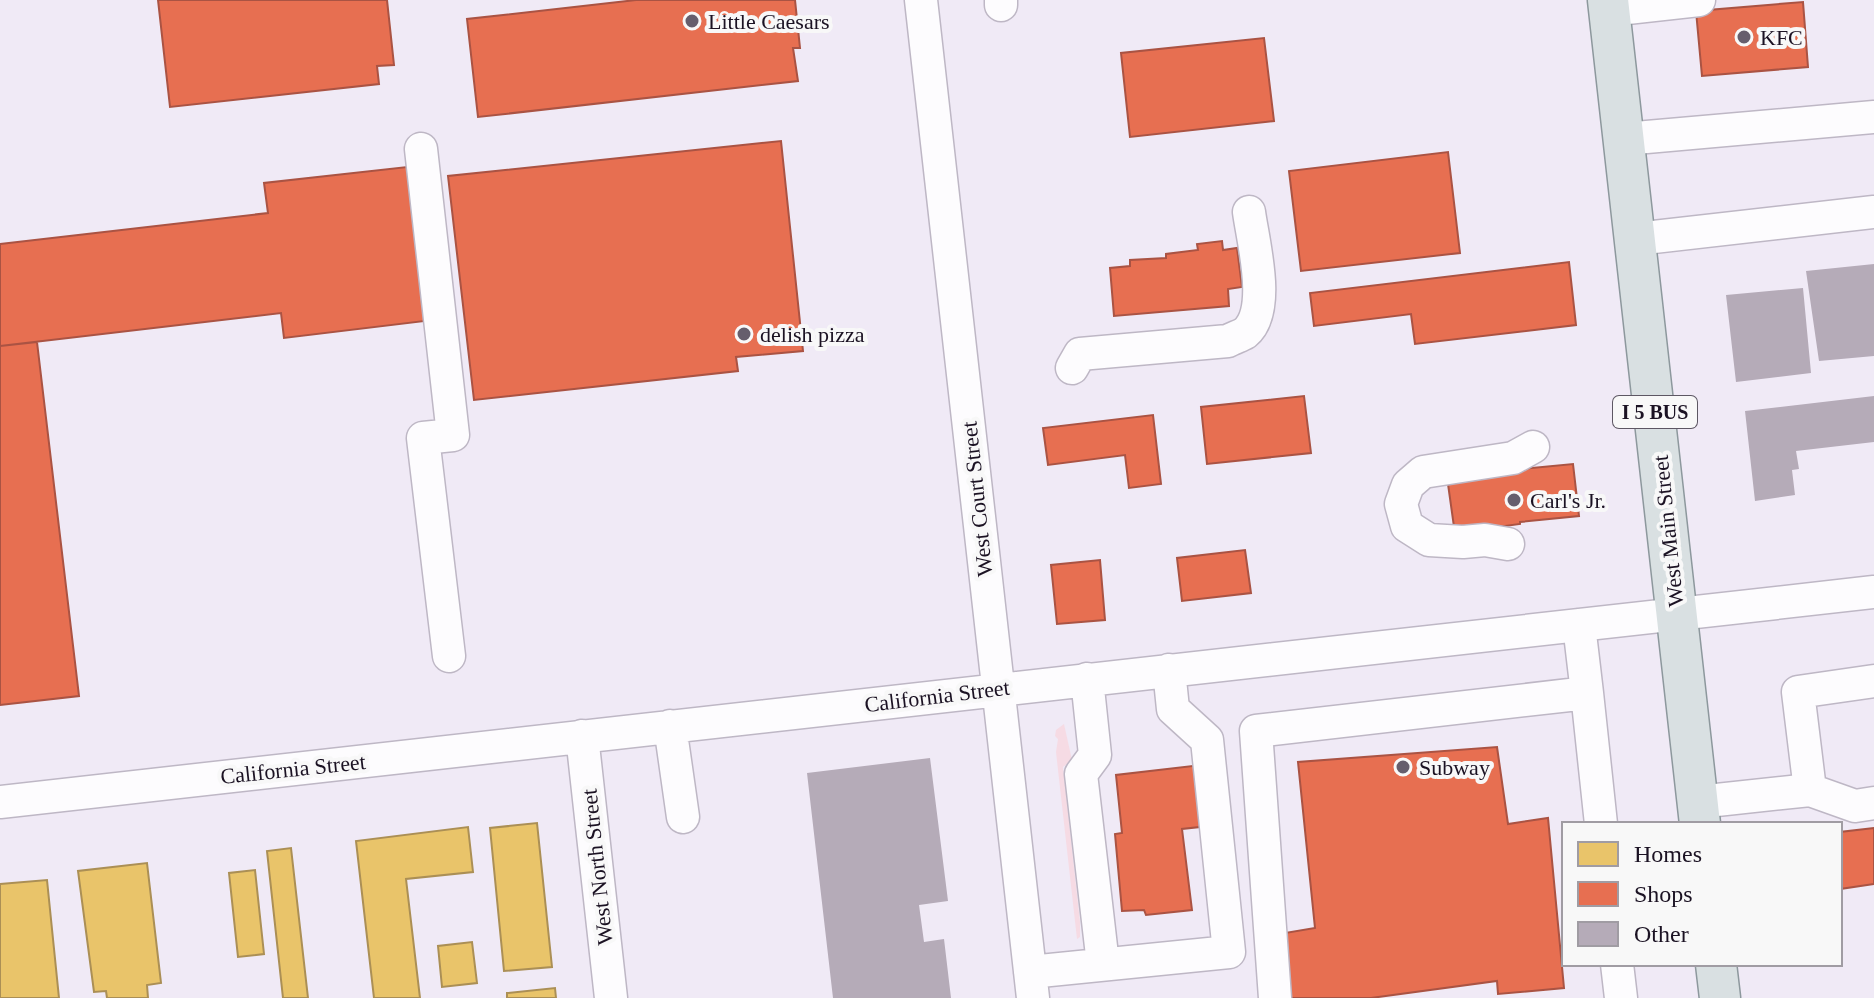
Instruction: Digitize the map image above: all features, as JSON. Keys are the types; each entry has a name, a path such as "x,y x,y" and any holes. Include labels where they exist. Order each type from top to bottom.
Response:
{"main road":[{"name":"West Main Street","path":"1609,5 1699,813"},
{"path":"1716,966 1720,998"}],"street":[{"name":"West Court Street","path":"921,0 1031,985"},
{"path":"1609,5 1699,0"},
{"path":"1624,139 1874,117"},
{"path":"421,149 453,435 423,438 449,656"},
{"path":"1072,368 1080,354 1228,341 1245,332 1256,317 1259,304 1249,212"},
{"path":"1636,239 1874,212"},
{"path":"1508,544 1485,540 1429,540 1407,526 1401,504 1408,485 1423,472 1513,458 1533,447"},
{"name":"California Street","path":"0,802 1874,592"},
{"path":"1579,625 1601,822"},
{"path":"1031,985 1103,964 1229,952 1207,740 1173,709 1169,670"},
{"path":"1087,679 1095,755 1081,774 1103,964"},
{"path":"1810,790 1798,692 1874,681"},
{"path":"1275,998 1256,731 1587,693"},
{"path":"670,726 683,817"},
{"name":"West North Street","path":"582,736 611,998"},
{"path":"1699,813 1810,790 1855,806 1874,803"}],"shaded area":[{"path":"1064,724 1072,760 1063,767 1080,922 1080,937 1077,939 1056,752 1058,739 1055,736 1056,730"}],"building: Homes":[{"path":"537,823 552,967 504,971 490,828"},
{"path":"468,827 473,872 406,879 420,998 374,998 356,841"},
{"path":"291,848 308,998 283,998 267,851"},
{"path":"147,863 161,983 147,985 148,998 107,998 106,991 94,992 78,871"},
{"path":"255,870 264,954 238,957 229,873"},
{"path":"47,880 59,998 0,998 0,884"},
{"path":"472,942 477,983 442,987 438,946"},
{"path":"555,988 556,998 507,998 507,993"}],"building: Shops":[{"path":"158,0 387,0 394,65 377,66 379,84 170,107"},
{"path":"636,0 795,0 800,48 793,48 798,81 478,117 467,19"},
{"path":"1803,2 1808,67 1702,76 1696,11"},
{"path":"1264,38 1274,121 1130,137 1121,53"},
{"path":"781,141 803,351 736,357 738,371 474,400 448,176"},
{"path":"1448,152 1460,253 1301,271 1289,171"},
{"path":"407,167 425,321 284,338 281,313 0,346 0,244 268,213 264,183"},
{"path":"1222,241 1223,250 1237,248 1242,287 1228,289 1229,306 1114,316 1110,268 1130,266 1130,260 1166,258 1166,254 1198,250 1197,244"},
{"path":"1569,262 1576,325 1415,344 1411,314 1314,326 1310,293"},
{"path":"37,342 79,696 0,705 0,346"},
{"path":"1304,396 1311,453 1207,464 1201,407"},
{"path":"1153,415 1161,484 1129,488 1125,455 1048,465 1043,428"},
{"name":"Carl's Jr.","path":"1573,464 1579,516 1520,522 1455,534 1448,484 1482,479 1481,468 1522,469"},
{"path":"1245,550 1251,593 1182,601 1177,558"},
{"path":"1100,560 1105,620 1057,624 1051,565"},
{"path":"1497,747 1508,824 1548,818 1564,988 1498,994 1497,981 1371,998 1287,998 1279,934 1315,928 1298,762"},
{"path":"1201,765 1209,826 1182,829 1192,910 1146,915 1144,910 1122,911 1115,834 1122,833 1116,775"},
{"path":"1874,828 1874,884 1842,889 1842,832"}],"building: Other":[{"path":"1874,264 1874,356 1819,361 1806,271"},
{"path":"1803,288 1811,373 1736,382 1726,295"},
{"path":"1874,396 1874,442 1796,451 1799,469 1792,470 1795,495 1755,501 1745,411"},
{"path":"930,758 948,901 919,905 924,942 944,939 951,998 833,998 807,773"}],"place":[{"name":"Little Caesars","path":"692,21"},
{"name":"KFC","path":"1744,37"},
{"name":"delish pizza","path":"744,334"},
{"name":"Carl's Jr.","path":"1514,500"},
{"name":"Subway","path":"1403,767"}]}
